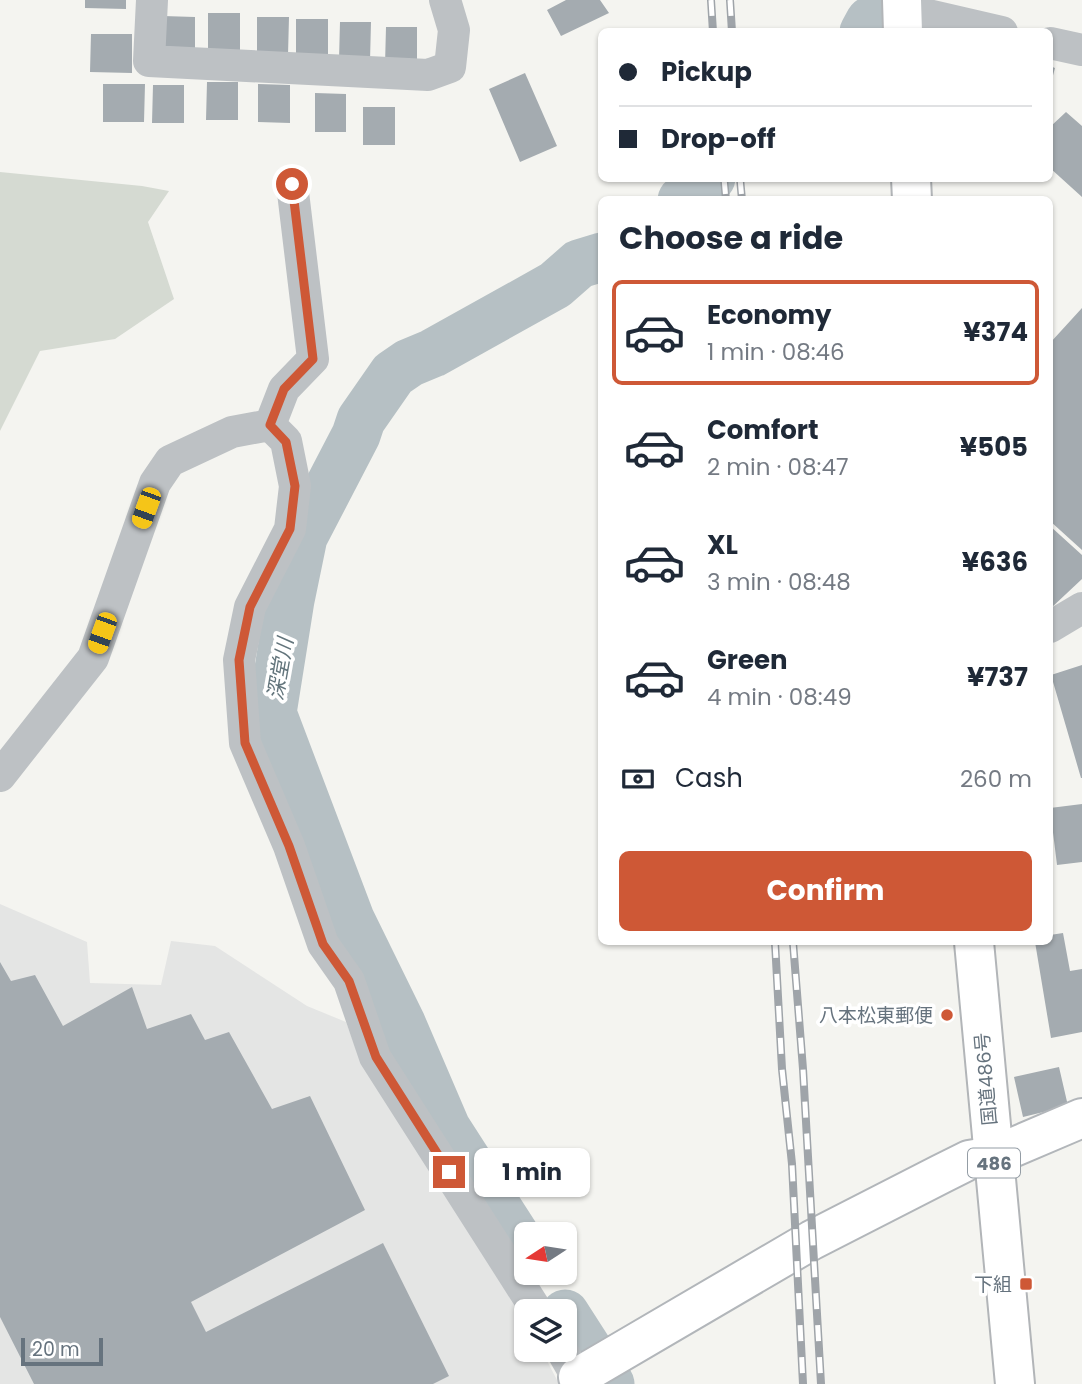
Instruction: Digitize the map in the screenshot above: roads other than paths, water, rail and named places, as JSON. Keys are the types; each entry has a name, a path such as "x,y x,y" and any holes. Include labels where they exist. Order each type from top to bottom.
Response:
{"main road":[{"name":"国道486号","path":"974,945 1015,1384"},
{"path":"582,1369 812,1240 969,1160 993,1156 1082,1118"}],"street":[{"path":"152,0 149,61 428,75 450,67 454,30 445,0"},
{"path":"903,13 981,28"},
{"path":"1053,44 1082,50"},
{"path":"270,425 284,389 313,359 292,184"},
{"path":"0,776 93,658 155,483 170,461 232,432 270,425"},
{"path":"270,425 286,442 295,486 290,529 250,607 239,660 245,743 289,846 323,944 349,981 376,1057 529,1299"},
{"path":"1053,625 1082,608"}],"waterway":[{"name":"深堂川","path":"866,28 870,21"},
{"name":"深堂川","path":"687,196 706,182"},
{"name":"深堂川","path":"514,1234 446,1128 401,1023 350,919 272,713 303,537 356,435 361,420 393,374 555,285 579,264 598,258"},
{"name":"深堂川","path":"577,1333 610,1384"}],"railway":[{"path":"711,0 713,28"},
{"path":"730,0 732,28"},
{"path":"724,182 726,196"},
{"path":"740,182 742,196"},
{"path":"775,945 782,1069 792,1164 803,1384"},
{"path":"793,945 821,1384"}],"place":[{"name":"八本松東郵便","path":"947,1015"},
{"name":"下組","path":"1026,1284"}]}
